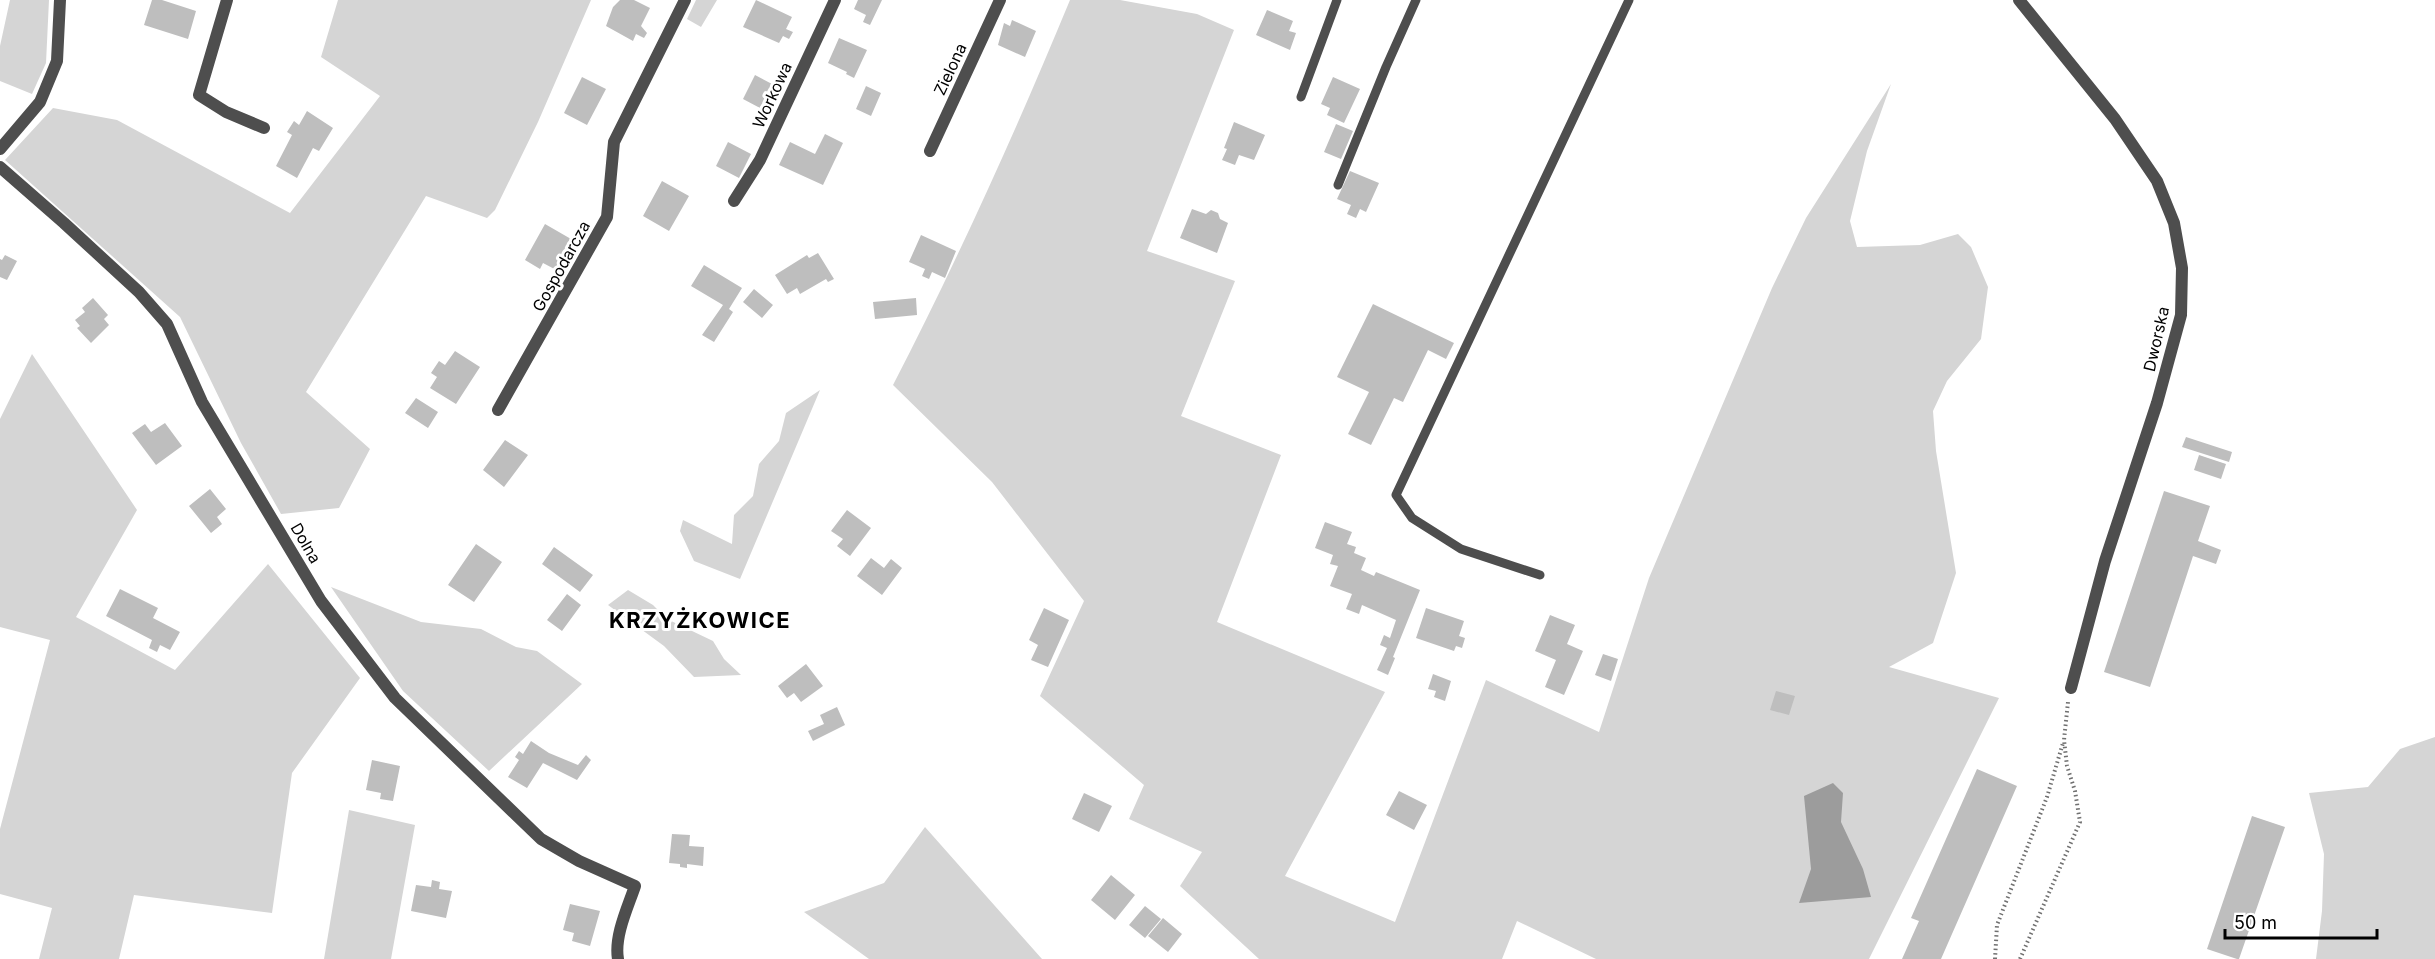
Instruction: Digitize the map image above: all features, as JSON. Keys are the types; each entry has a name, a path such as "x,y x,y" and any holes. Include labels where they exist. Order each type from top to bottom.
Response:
{"street":[{"path":"0,149 40,102 57,61 60,0"},
{"path":"227,0 199,95 226,112 264,128"},
{"name":"Gospodarcza","path":"498,410 607,217 614,142 685,0"},
{"name":"Workowa","path":"734,201 760,160 835,0"},
{"name":"Zielona","path":"930,152 1000,0"},
{"name":"Dworska","path":"2019,0 2115,118 2157,181 2174,222 2182,268 2181,315 2157,403 2105,561 2071,688"},
{"name":"Dolna","path":"0,167 139,292 166,324 202,402 321,601 395,698 542,839 579,861 635,886 622,924 616,953 618,959"}],"lane":[{"path":"1301,97 1337,0"},
{"path":"1338,185 1416,0"},
{"path":"1540,575 1461,549 1412,518 1396,495 1629,0"}],"path":[{"path":"2019,959 2080,822 2075,791 2067,766 2064,740 2066,709 2071,688"},
{"path":"1995,959 1997,925 2047,797 2064,740"}],"shaded area":[{"path":"10,0 49,0 46,63 32,94 0,81 0,46"},
{"path":"338,0 591,0 538,122 495,210 487,218 426,196 306,392 370,449 339,508 281,514 241,443 180,317 5,160 53,108 117,120 290,213 380,96 321,57"},
{"path":"696,0 717,0 701,27 687,19"},
{"path":"1070,0 1120,0 1197,14 1234,30 1147,251 1235,281 1181,416 1281,455 1217,622 1385,692 1285,876 1395,922 1486,680 1599,732 1649,578 1772,288 1806,218 1891,84 1867,151 1850,221 1857,247 1920,245 1958,234 1971,247 1988,287 1981,339 1947,381 1933,411 1936,451 1956,573 1933,643 1889,667 1999,698 1869,959 1596,959 1517,921 1502,959 1259,959 1180,886 1202,852 1129,819 1144,785 1040,696 1084,601 992,482 893,385 986,194"},
{"path":"32,354 137,510 76,617 175,670 268,564 360,678 292,773 272,913 134,895 119,959 39,959 52,908 0,894 0,829 50,640 0,627 0,419"},
{"path":"820,390 740,579 694,561 680,531 683,520 732,544 734,515 753,496 759,464 779,441 786,413"},
{"path":"331,587 421,622 481,629 516,647 537,651 582,684 489,771 403,691"},
{"path":"628,590 653,605 667,619 713,641 724,659 741,675 694,677 664,646 608,605"},
{"path":"2435,737 2435,959 2316,959 2322,911 2324,854 2309,793 2368,787 2400,749"},
{"path":"1833,783 1843,793 1841,822 1863,869 1871,897 1799,903 1811,869 1804,796"},
{"path":"349,810 415,825 391,959 324,959"},
{"path":"925,827 1042,959 869,959 804,912 884,883"}],"building":[{"path":"152,0 162,0 196,11 188,39 144,25"},
{"path":"620,0 634,0 650,8 641,26 647,33 644,38 636,34 633,41 606,26 613,7"},
{"path":"756,0 792,17 786,29 793,32 789,39 783,36 779,43 743,27"},
{"path":"858,0 882,0 870,25 863,22 866,15 854,9"},
{"path":"1267,10 1293,21 1289,31 1296,33 1290,50 1256,35"},
{"path":"1012,20 1036,31 1025,57 998,45 1004,23 1010,26"},
{"path":"839,38 867,50 854,78 828,63"},
{"path":"755,75 772,84 767,93 774,96 769,105 763,102 760,108 743,99"},
{"path":"582,77 606,89 587,125 564,113"},
{"path":"1333,77 1360,89 1344,123 1327,115 1330,108 1321,104"},
{"path":"866,86 881,93 871,116 856,109"},
{"path":"307,111 333,128 319,151 313,148 297,178 276,166 292,135 287,132 294,121 299,125"},
{"path":"1234,122 1265,135 1254,160 1239,155 1235,165 1222,160"},
{"path":"1336,124 1353,131 1341,159 1324,152"},
{"path":"825,134 843,143 823,185 779,165 790,142 815,154"},
{"path":"728,142 751,154 739,178 716,166"},
{"path":"1350,171 1379,183 1366,212 1360,209 1356,218 1347,214 1351,205 1337,199"},
{"path":"662,181 689,196 669,231 643,216"},
{"path":"1192,209 1206,214 1211,210 1218,213 1220,219 1228,223 1217,253 1180,238"},
{"path":"545,224 571,239 567,246 575,251 562,273 543,263 540,269 525,260"},
{"path":"921,235 956,251 945,278 932,272 929,279 922,276 925,269 909,262"},
{"path":"818,253 834,279 828,282 826,279 800,294 797,288 787,294 775,275 807,255 809,258"},
{"path":"5,255 17,261 7,280 0,277 0,259 2,260"},
{"path":"704,265 742,288 729,309 733,312 714,342 702,335 723,305 691,286"},
{"path":"754,289 773,305 762,318 743,302"},
{"path":"93,298 108,315 104,319 109,325 91,343 77,328 80,326 75,320 85,312 82,308"},
{"path":"916,298 917,315 875,319 873,302"},
{"path":"1373,304 1454,343 1446,359 1428,350 1403,402 1394,398 1371,445 1348,434 1369,392 1337,377"},
{"path":"455,351 480,367 456,404 430,388 437,377 431,373 439,361 445,365"},
{"path":"416,398 438,412 428,428 405,413"},
{"path":"165,423 182,446 156,465 132,433 145,424 151,432"},
{"path":"2186,437 2232,452 2229,462 2182,447"},
{"path":"505,440 528,455 504,487 483,470"},
{"path":"2199,455 2226,464 2221,479 2194,470"},
{"path":"210,489 226,509 217,517 222,524 211,533 189,506"},
{"path":"2164,491 2210,506 2198,541 2221,550 2216,564 2193,556 2150,687 2104,672"},
{"path":"847,510 871,528 850,556 837,546 843,539 831,531"},
{"path":"1325,522 1352,532 1347,544 1356,547 1354,553 1366,558 1361,570 1374,576 1376,572 1420,590 1388,675 1377,670 1387,648 1380,645 1384,635 1390,638 1396,620 1362,605 1359,614 1346,609 1352,594 1330,586 1338,566 1330,564 1333,555 1315,548"},
{"path":"476,544 502,562 474,602 448,585"},
{"path":"554,547 593,575 580,592 542,564"},
{"path":"871,558 884,568 891,559 902,568 882,595 857,576"},
{"path":"120,589 158,608 153,618 180,632 170,650 160,645 157,652 149,648 152,640 106,616"},
{"path":"567,594 581,605 562,631 547,620"},
{"path":"1044,608 1069,620 1048,667 1031,660 1038,645 1029,640"},
{"path":"1426,608 1464,621 1459,636 1465,638 1462,648 1456,646 1454,651 1416,638"},
{"path":"1550,615 1575,625 1567,644 1583,651 1564,695 1545,687 1556,660 1535,651"},
{"path":"1603,654 1618,659 1611,681 1595,675"},
{"path":"806,664 823,686 801,702 794,693 787,698 778,686"},
{"path":"1433,674 1451,681 1445,701 1434,697 1436,691 1428,689"},
{"path":"1776,691 1795,696 1789,715 1770,710"},
{"path":"837,707 845,725 813,741 808,731 824,724 820,715"},
{"path":"531,741 549,753 578,765 586,755 591,760 577,780 543,763 527,788 508,777 519,760 515,757 519,751 523,754"},
{"path":"372,760 400,766 393,801 380,799 381,793 366,790"},
{"path":"1977,769 2017,786 1941,959 1902,959 1919,921 1911,918"},
{"path":"1399,791 1427,805 1414,830 1386,815"},
{"path":"1084,793 1112,806 1099,832 1072,819"},
{"path":"2252,816 2285,827 2239,959 2237,959 2207,949"},
{"path":"672,834 690,835 689,846 704,847 703,866 687,864 687,868 680,867 680,864 669,863"},
{"path":"1111,875 1135,895 1115,920 1091,900"},
{"path":"432,880 440,882 439,889 452,891 446,918 411,911 416,885 431,887"},
{"path":"570,904 600,911 590,946 572,941 574,933 563,930"},
{"path":"1145,906 1161,919 1145,938 1129,925"},
{"path":"1163,918 1182,934 1168,952 1148,936"}],"district":[{"name":"KRZYŻKOWICE","path":"700,620"}]}
